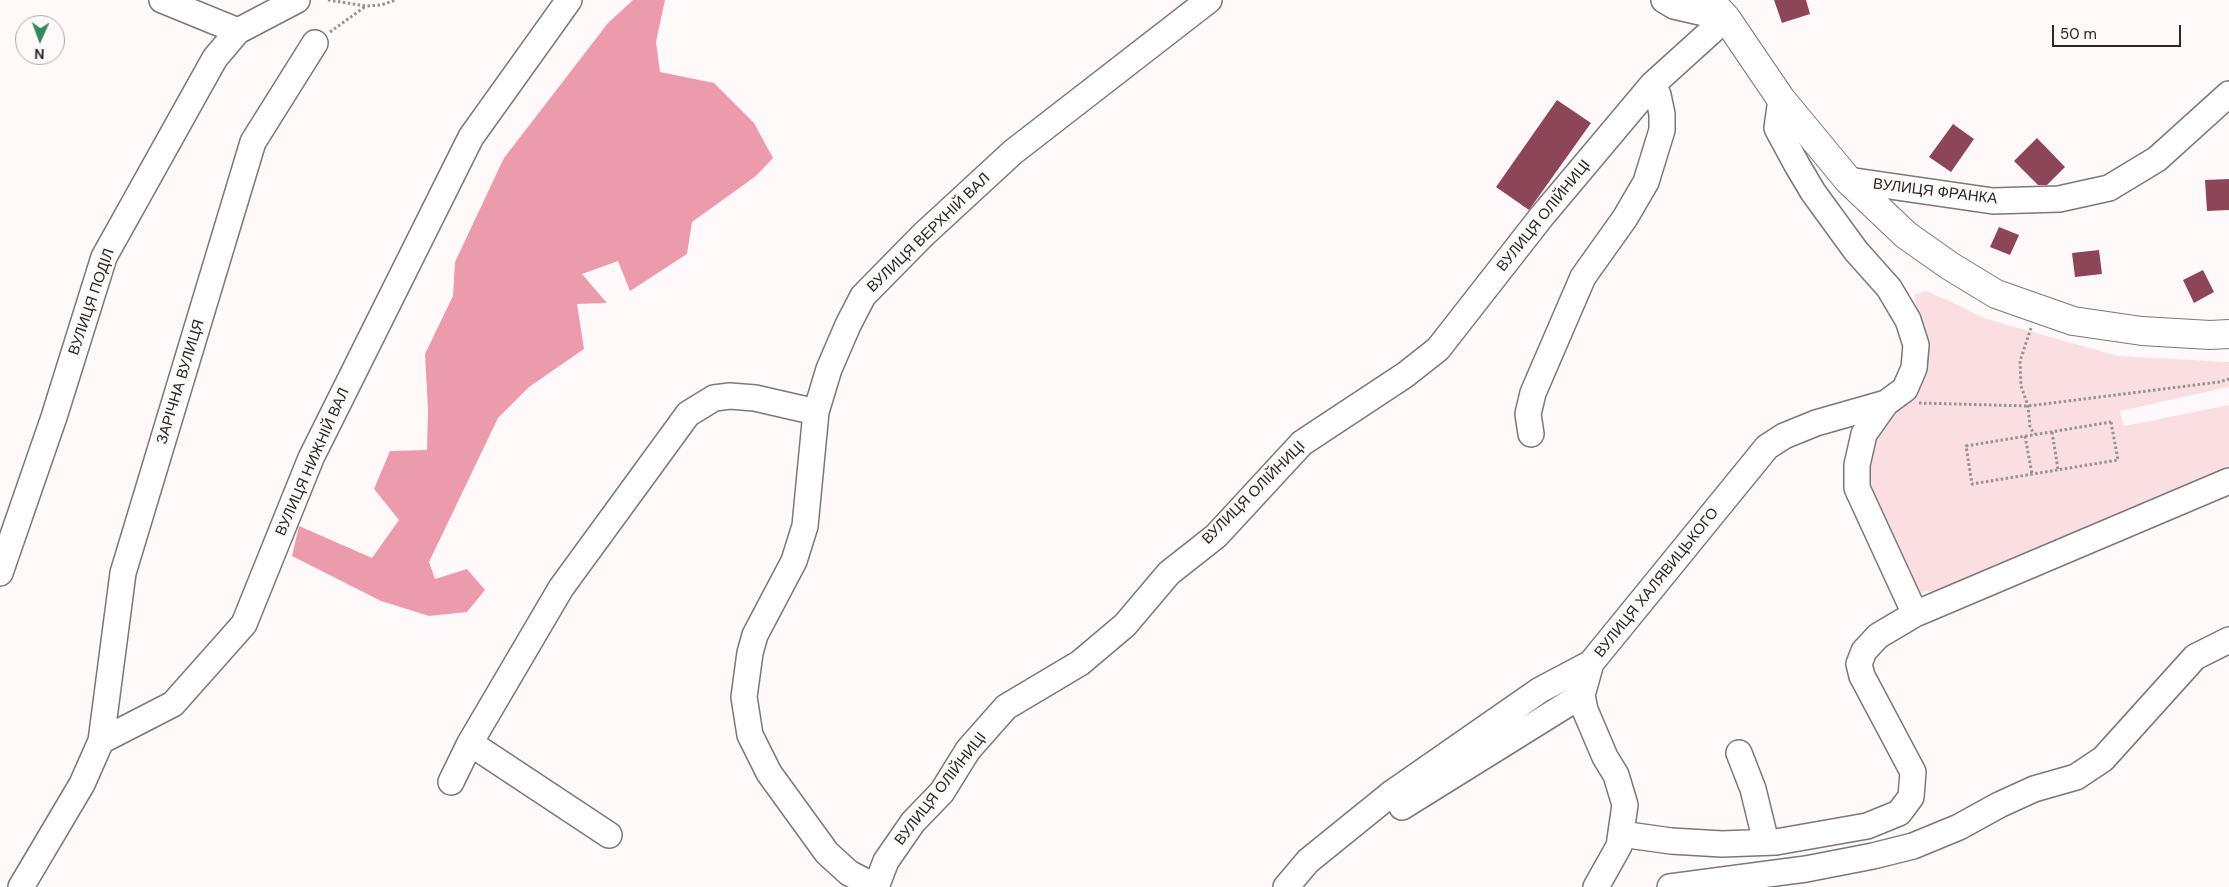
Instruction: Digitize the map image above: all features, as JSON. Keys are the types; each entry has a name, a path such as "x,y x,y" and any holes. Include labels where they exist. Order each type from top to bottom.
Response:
{"main road":[{"path":"1717,9 1782,99 1848,180 1906,235 1950,266 1996,294 2073,321 2142,331 2210,335 2229,334"}],"street":[{"path":"162,0 238,31"},
{"name":"ВУЛИЦЯ ПОДІЛ","path":"0,573 54,417 104,257 215,58 238,31 297,0"},
{"name":"ВУЛИЦЯ НИЖНІЙ ВАЛ","path":"101,740 173,704 244,624 311,458 471,137 569,0"},
{"name":"ВУЛИЦЯ ВЕРХНІЙ ВАЛ","path":"876,887 850,873 827,853 769,773 750,735 744,697 750,653 755,635 794,561 805,526 816,412 829,368 863,296 923,235 1013,152 1209,0"},
{"path":"1664,0 1674,6 1717,9"},
{"name":"ВУЛИЦЯ ОЛІЙНИЦІ","path":"876,887 886,861 912,822 942,792 968,750 1006,707 1080,663 1125,625 1169,572 1216,536 1302,443 1405,375 1438,349 1542,216 1717,9"},
{"name":"ЗАРІЧНА ВУЛИЦЯ","path":"101,740 123,573 253,142 315,42"},
{"path":"1531,434 1528,414 1533,393 1583,277 1625,218 1646,182 1662,130 1662,114 1658,95 1652,85"},
{"name":"ВУЛИЦЯ ФРАНКА","path":"1848,180 1993,201 2059,199 2109,188 2156,158 2229,94"},
{"path":"1782,99 1777,128 1797,165 1813,192 1856,251 1889,288 1908,320 1916,345 1914,368 1904,389 1886,403 1864,434 1857,465 1857,488 1915,614"},
{"path":"451,782 470,743 561,588 688,414 714,398 730,396 755,398 816,412"},
{"name":"ВУЛИЦЯ ХАЛЯВИЦЬКОГО","path":"1286,887 1308,861 1392,793 1540,690 1592,663 1767,447 1784,436 1816,423 1886,403"},
{"path":"1621,834 1671,841 1722,844 1766,842 1822,835 1867,826 1899,813 1910,798 1912,772 1862,676 1859,664 1864,651 1878,636 1915,614 2229,481"},
{"path":"1670,887 1806,869 1913,846 1959,827 1999,805 2034,789 2076,777 2103,759 2195,657 2229,640"},
{"path":"1592,663 1582,695 1585,710 1605,757 1616,776 1624,806 1619,846 1596,887"},
{"path":"1402,807 1582,695"},
{"path":"21,887 82,784 101,740"},
{"path":"470,743 610,834"},
{"path":"1739,754 1753,788 1766,842"}],"path":[{"path":"328,0 366,6 381,5 396,0"},
{"path":"315,42 366,6"},
{"path":"2032,325 2020,361 2021,386 2028,406 2030,428 2036,434"},
{"path":"1886,403 2028,406 2219,382 2229,379"},
{"path":"2111,422 2118,460 1972,484 1966,446 2036,434 2111,422"},
{"path":"2052,432 2058,469"},
{"path":"2026,436 2032,474"}],"shaded area":[{"path":"633,0 665,0 656,42 660,72 714,83 754,123 773,158 756,176 692,222 687,254 630,291 618,261 582,274 607,303 577,304 584,349 529,387 498,418 429,562 435,579 467,569 485,590 467,612 429,616 381,601 292,556 299,526 372,558 399,520 374,489 390,451 427,450 428,411 425,354 453,296 455,262 504,158 608,23"},
{"path":"1926,291 1983,318 2118,356 2229,362 2229,387 2120,411 2124,426 2229,405 2229,466 2050,547 1938,591 1918,592 1864,491 1869,446 1884,423 1919,386 1927,364 1925,342 1914,295"}],"building":[{"path":"1774,0 1806,0 1810,14 1782,23"},
{"path":"1557,100 1591,123 1529,210 1496,187"},
{"path":"1953,124 1974,139 1951,172 1929,157"},
{"path":"2037,138 2065,167 2047,185 2038,185 2014,161"},
{"path":"2229,179 2229,210 2207,211 2205,180"},
{"path":"1999,227 2019,235 2010,255 1990,247"},
{"path":"2099,250 2102,274 2075,277 2072,253"},
{"path":"2203,270 2214,292 2194,303 2183,280"}]}
